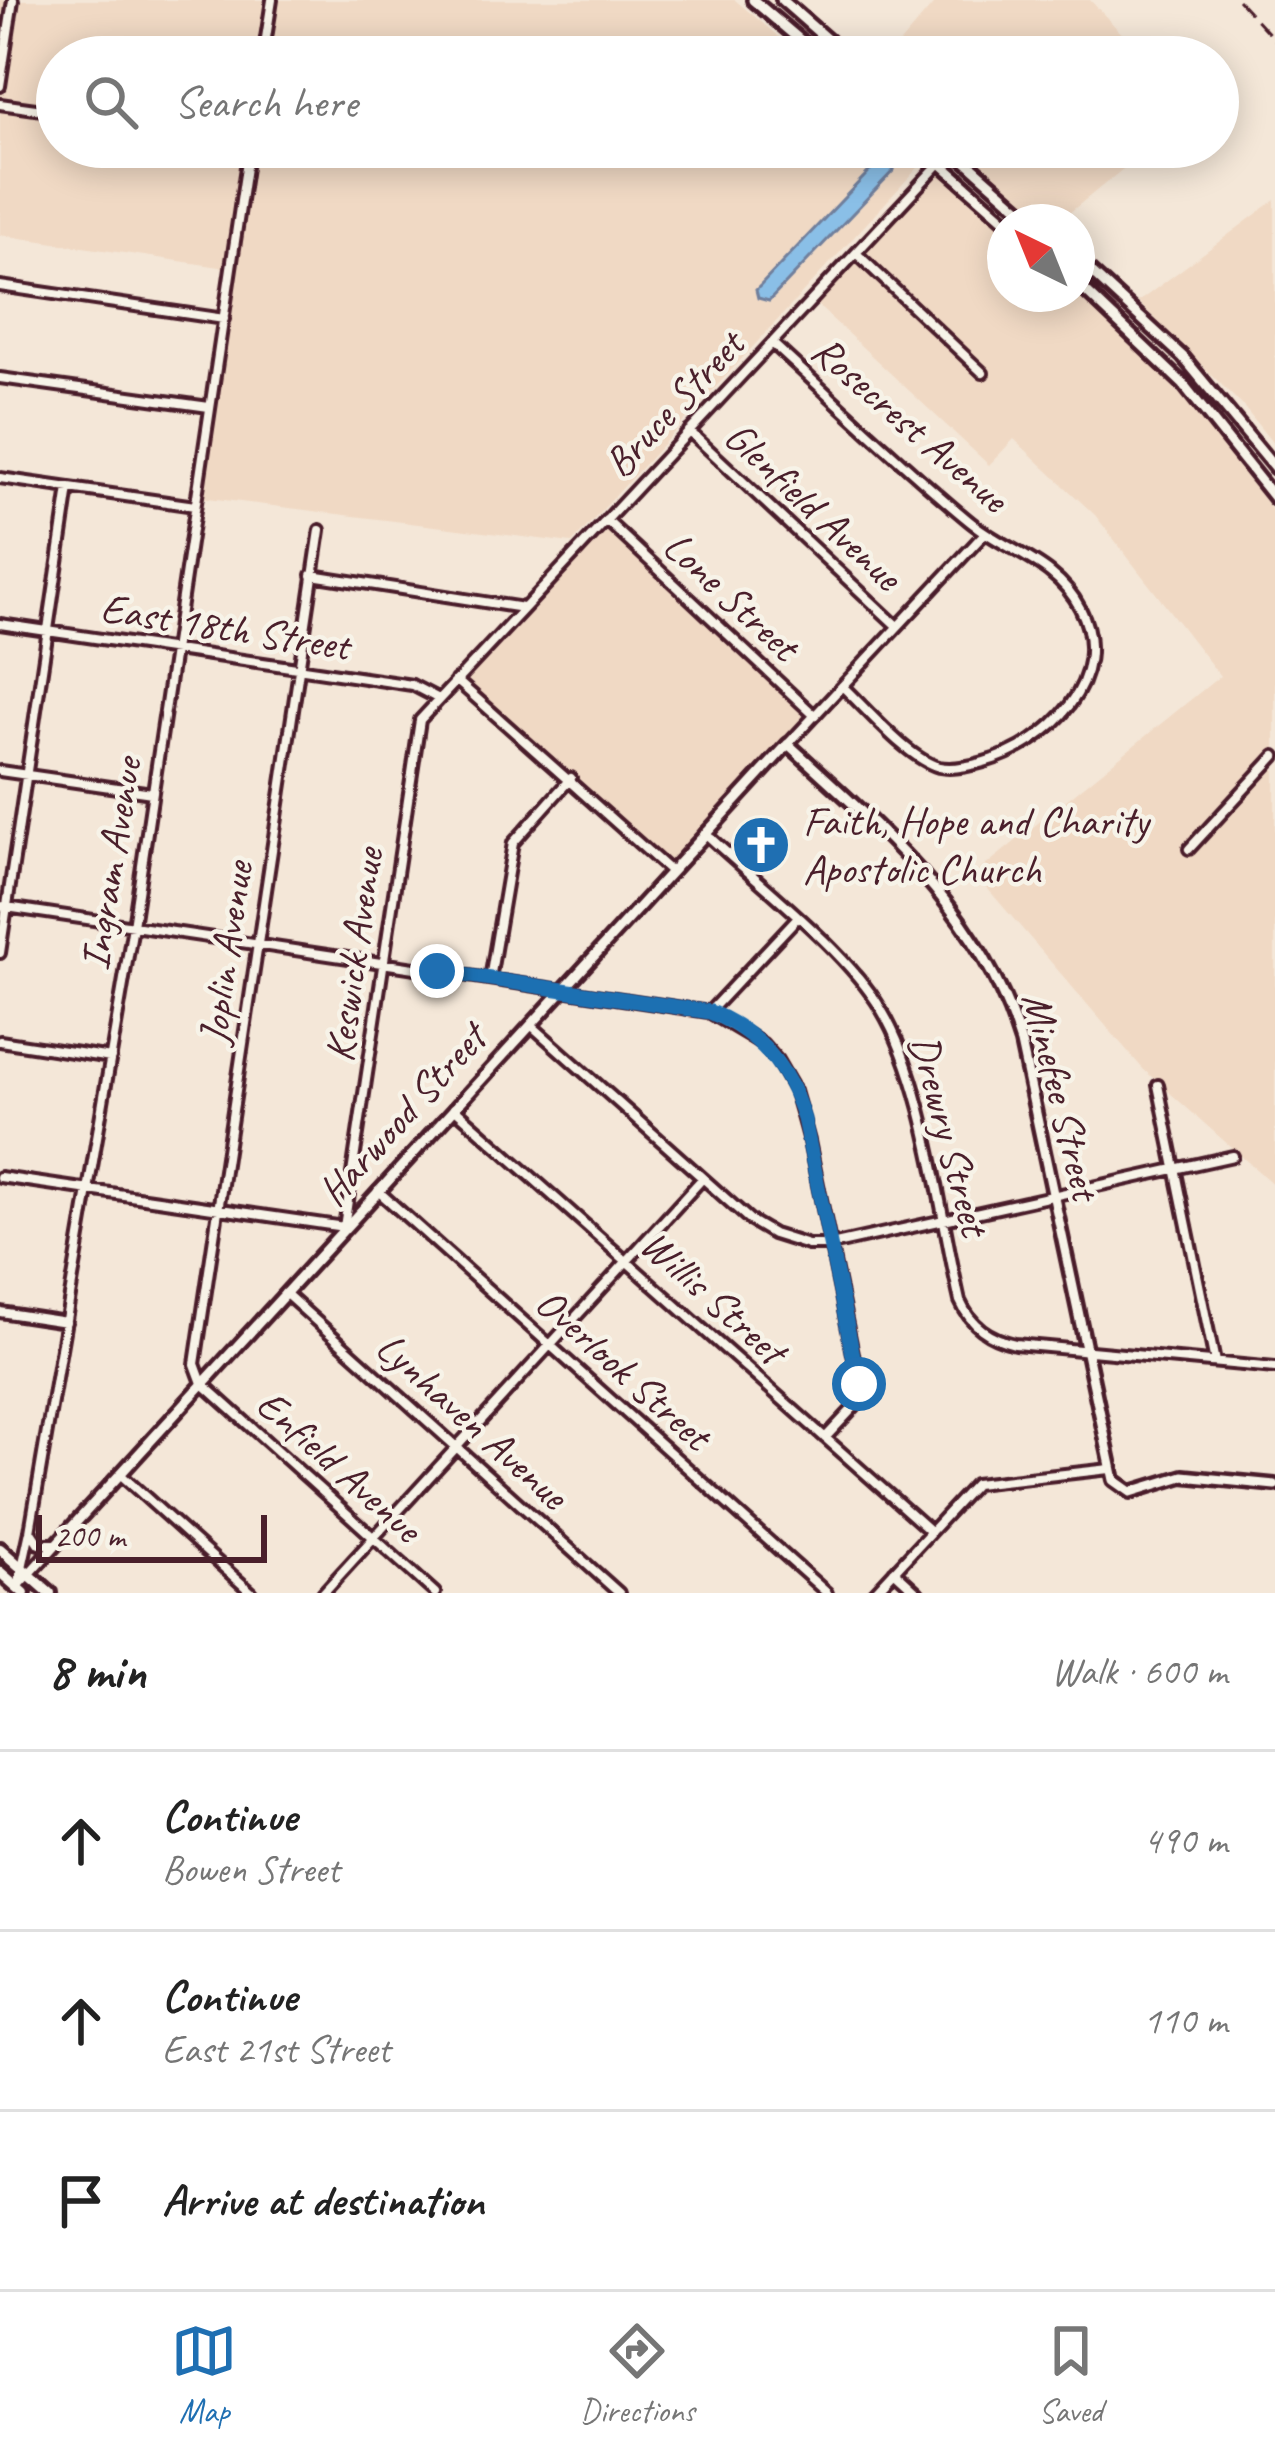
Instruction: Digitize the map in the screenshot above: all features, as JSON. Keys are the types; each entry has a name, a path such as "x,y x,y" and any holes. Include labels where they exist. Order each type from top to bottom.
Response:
{"main road":[{"path":"0,1549 50,1593"},
{"path":"0,1572 20,1590"}],"street":[{"path":"0,86 13,0"},
{"path":"266,36 272,0"},
{"path":"753,0 795,36"},
{"path":"782,0 823,36"},
{"path":"0,104 36,109"},
{"name":"Ingram Avenue","path":"26,1571 133,926 246,168"},
{"name":"Bruce Street","path":"439,699 935,168"},
{"path":"946,168 987,204"},
{"path":"974,168 1015,204"},
{"path":"856,253 983,373"},
{"path":"1095,275 1173,346 1275,468"},
{"path":"0,286 224,320"},
{"path":"1095,301 1192,394 1275,499"},
{"name":"Rosecrest Avenue","path":"772,343 985,532 1053,571 1070,591 1091,636 1086,679 1075,700 1019,748 969,766 944,768 922,760 842,686"},
{"path":"0,378 209,407"},
{"name":"Glenfield Avenue","path":"689,430 897,626"},
{"path":"0,478 195,506"},
{"path":"0,953 3,907 69,488"},
{"name":"Lone Street","path":"606,520 814,716"},
{"name":"Joplin Avenue","path":"202,1383 196,1364 320,530"},
{"name":"Harwood Street","path":"20,1590 26,1571 56,1544 985,532"},
{"path":"312,574 524,608"},
{"name":"East 18th Street","path":"0,624 412,685 439,699"},
{"path":"456,680 670,871"},
{"name":"Keswick Avenue","path":"344,1227 418,724 439,699"},
{"name":"Minefee Street","path":"788,744 904,850 976,943 1017,1028 1110,1468"},
{"path":"1189,849 1275,756"},
{"path":"0,771 152,793"},
{"path":"490,979 513,843 571,778"},
{"name":"Drewry Street","path":"705,833 860,980 896,1036 910,1073 963,1309 982,1331 1000,1341 1088,1352"},
{"path":"3,907 710,1012 763,1044 789,1080 804,1119 861,1392 855,1406 825,1438"},
{"path":"710,1012 796,919"},
{"path":"530,1024 762,1228 808,1245 831,1245 1233,1156"},
{"path":"0,1042 111,1058"},
{"path":"1158,1085 1215,1362"},
{"name":"Willis Street","path":"454,1108 930,1532"},
{"path":"0,1177 344,1227"},
{"path":"323,1593 703,1179"},
{"name":"Overlook Street","path":"378,1191 827,1593"},
{"name":"Lynhaven Avenue","path":"285,1293 619,1593"},
{"path":"0,1312 66,1322"},
{"path":"1088,1352 1275,1368"},
{"name":"Enfield Avenue","path":"202,1383 435,1593"},
{"path":"874,1593 964,1494 982,1482 1110,1468 1120,1487 1131,1492 1183,1476 1275,1485"},
{"path":"120,1474 252,1593"},
{"path":"30,1531 39,1544 56,1544"},
{"path":"894,1571 918,1593"}],"shaded area":[{"path":"0,0 735,0 778,36 36,36 36,168 918,168 572,543 200,497 234,269 0,235"},
{"path":"937,0 1090,0 1124,36 906,36"},
{"path":"987,168 1124,168 1080,204 1026,204"},
{"path":"938,172 987,215 987,312 1095,310 1151,361 1275,514 1275,1186 1143,1069 975,874 1220,676 1095,515 1014,439 989,465 817,305"},
{"path":"1275,200 1275,446 1242,405 1138,302"},
{"path":"606,520 814,715 670,871 458,678"}],"water":[{"path":"873,168 894,168 769,301 758,298 756,290"}],"railway":[{"path":"1238,0 1275,40"}],"place":[{"name":"Faith, Hope and Charity Apostolic Church","path":"761,845"}],"route":[{"path":"437,971 710,1012 763,1044 789,1080 804,1119 859,1384"}]}
